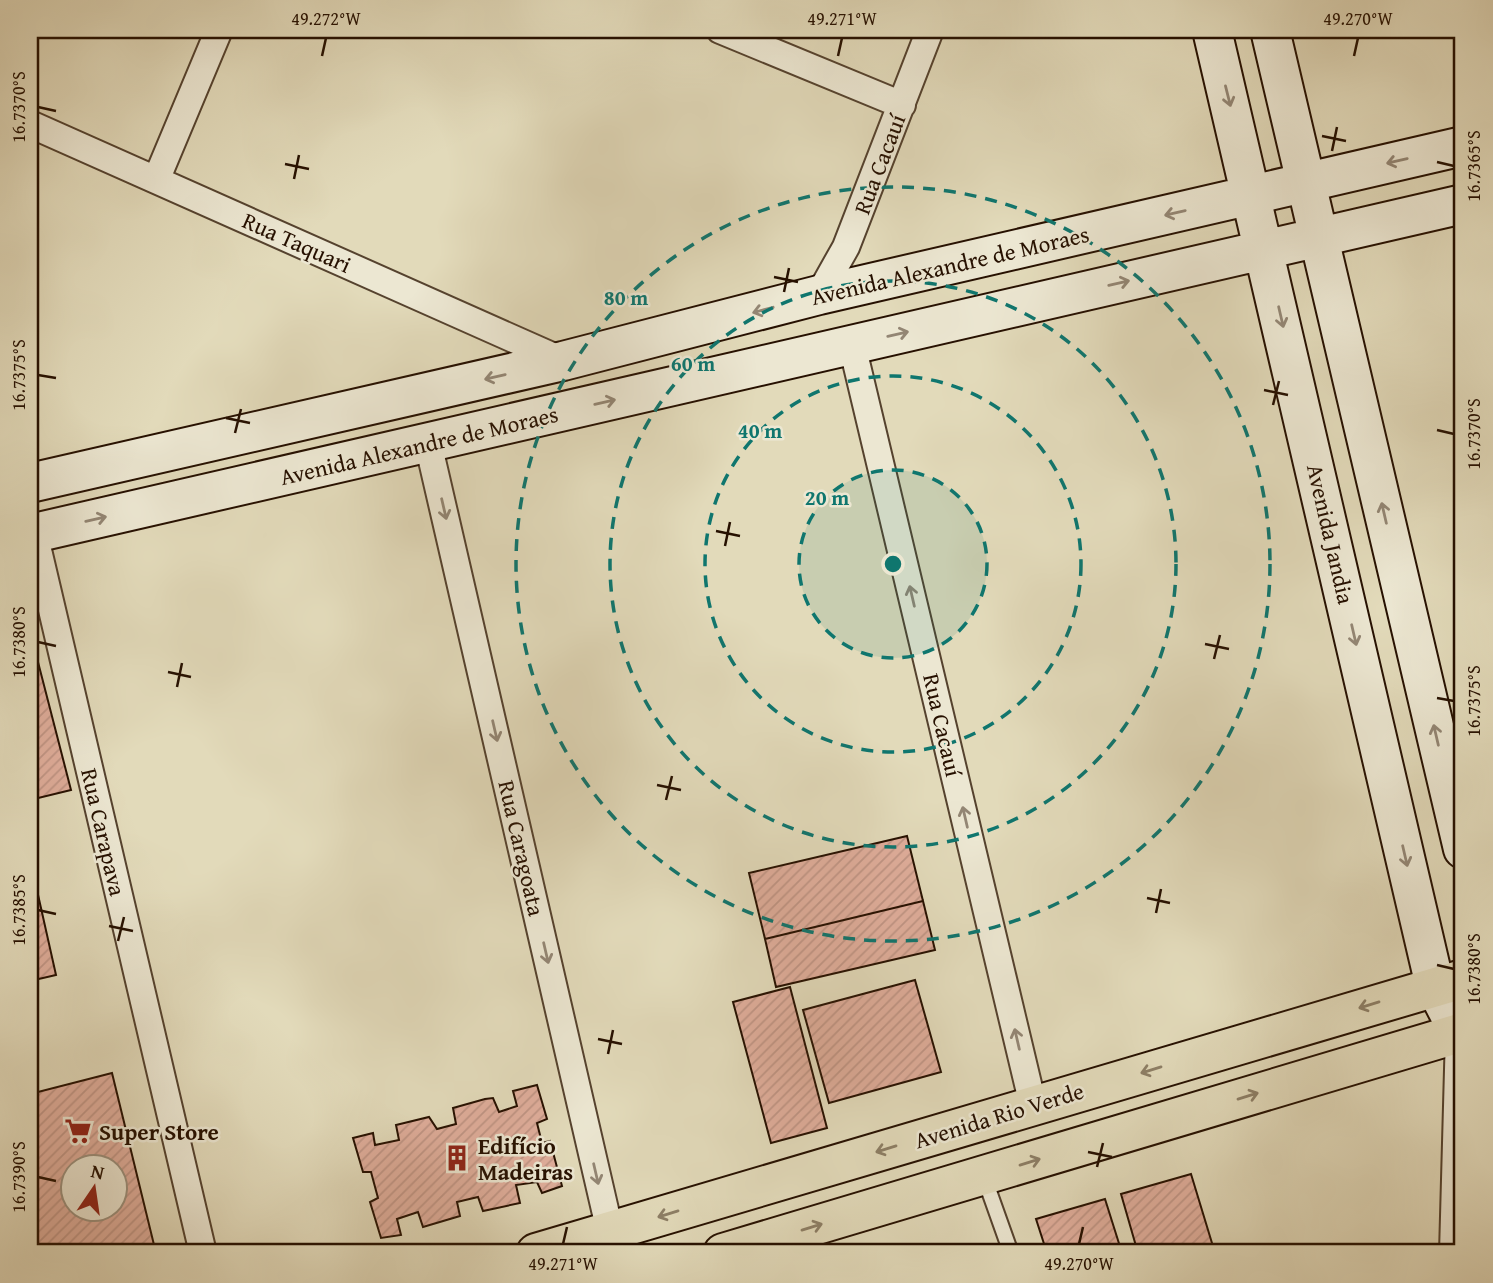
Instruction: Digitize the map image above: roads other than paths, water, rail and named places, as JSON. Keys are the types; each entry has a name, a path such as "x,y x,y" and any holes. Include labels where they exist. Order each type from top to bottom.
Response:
{"main road":[{"name":"Avenida Jandia","path":"1212,30 1462,1029"},
{"path":"1270,30 1463,849"},
{"name":"Avenida Alexandre de Moraes","path":"30,484 563,361 819,295 1463,146"},
{"name":"Avenida Alexandre de Moraes","path":"32,534 1463,204"},
{"name":"Avenida Rio Verde","path":"536,1253 612,1242 1033,1105 1449,982"},
{"path":"723,1253 1462,1029"}],"street":[{"path":"157,178 219,30"},
{"path":"720,30 902,105"},
{"name":"Rua Cacauí","path":"819,295 846,247 930,30"},
{"name":"Rua Taquari","path":"30,124 157,178 563,361"},
{"name":"Rua Cacauí","path":"852,345 1033,1105"},
{"name":"Rua Caragoata","path":"428,443 612,1242"},
{"name":"Rua Carapava","path":"32,534 203,1253"},
{"name":"Avenida Jandia","path":"1453,1253 1459,1210 1462,1029"}],"lane":[{"path":"983,1175 1011,1253"}],"place":[{"name":"Super Store","path":"78,1131"},
{"name":"Edifício Madeiras","path":"457,1158"}]}
